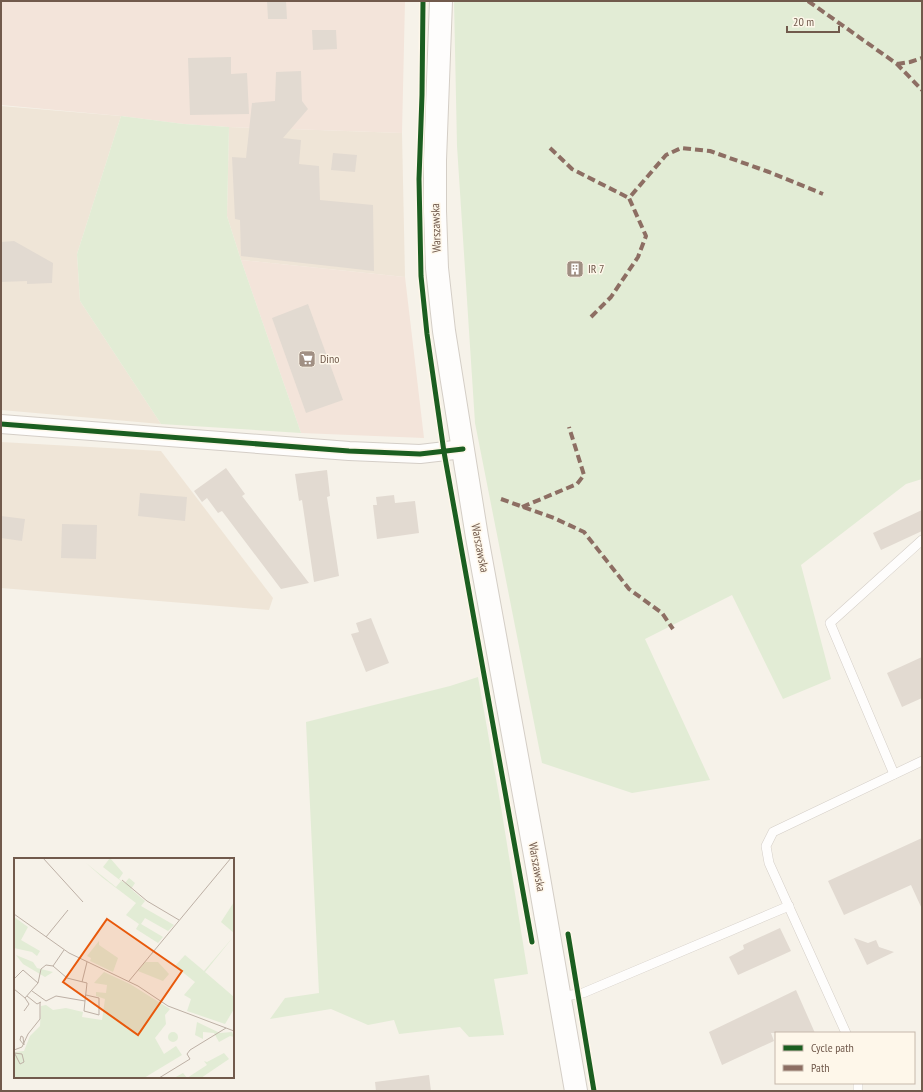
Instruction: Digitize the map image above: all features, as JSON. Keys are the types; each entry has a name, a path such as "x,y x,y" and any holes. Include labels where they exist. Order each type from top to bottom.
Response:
{"main road":[{"name":"Warszawska","path":"440,1 435,160 435,211 437,268 444,332 477,538 492,609 576,1091"}],"street":[{"path":"1,424 348,451 420,454 463,449"}],"lane":[{"path":"894,774 830,623 922,540"},
{"path":"846,1032 769,863 766,846 774,832 922,761"},
{"path":"560,997 583,993 788,906"}],"shaded area":[{"path":"2,1 405,1 402,133 184,124 121,116 1,105"},
{"path":"1,106 121,116 77,254 80,301 161,424 1,410"},
{"path":"229,127 402,133 405,277 241,260 227,216"},
{"path":"241,260 405,277 424,438 301,433"},
{"path":"1,442 161,451 273,598 269,610 1,588"}],"green space":[{"path":"454,1 922,1 922,479 906,484 801,565 831,679 783,699 732,595 645,639 710,780 632,793 542,763 475,423 457,146"},
{"path":"121,116 184,124 229,127 227,216 301,433 161,424 80,301 77,254"},
{"path":"478,677 528,974 494,979 504,1035 469,1037 460,1027 399,1034 394,1020 368,1025 331,1009 270,1019 285,998 319,993 306,722 450,686"}],"building":[{"path":"267,1 286,1 287,19 268,19"},
{"path":"312,30 336,30 337,49 313,50"},
{"path":"231,57 231,74 247,73 249,114 190,115 188,58"},
{"path":"301,71 302,101 308,109 283,138 301,140 299,164 319,166 320,200 373,205 374,271 241,256 240,220 235,219 232,157 246,158 252,103 275,101 276,72"},
{"path":"333,153 357,155 355,172 331,170"},
{"path":"14,241 53,263 52,283 27,284 27,281 1,282 1,242"},
{"name":"Dino","path":"308,304 343,400 306,413 272,318"},
{"path":"226,468 245,494 242,496 309,583 281,589 222,511 218,513 207,498 202,502 194,491"},
{"path":"327,470 330,496 327,497 339,576 314,582 302,500 299,501 295,474"},
{"path":"140,493 187,497 185,521 138,516"},
{"path":"394,495 395,503 415,501 419,533 377,539 373,505 377,505 376,497"},
{"path":"922,510 922,531 881,550 873,533"},
{"path":"1,516 25,519 22,541 1,538"},
{"path":"62,524 97,525 96,559 61,558"},
{"path":"371,618 389,663 366,672 351,634 359,632 356,623"},
{"path":"922,657 922,698 902,707 887,673"},
{"path":"922,838 922,909 911,885 844,915 828,881"},
{"path":"780,928 791,951 738,975 729,957 744,949 743,945"},
{"path":"854,938 868,943 876,940 879,947 894,952 867,965"},
{"path":"796,990 815,1032 771,1033 774,1041 722,1065 709,1032"},
{"path":"429,1075 431,1091 376,1091 375,1082"}],"marked path":[{"path":"808,1 897,64 922,90"},
{"path":"897,64 922,58"},
{"path":"550,148 572,169 629,198"},
{"path":"591,317 611,297 638,257 646,236 629,198 666,155 681,148 710,151 769,172 823,194"},
{"path":"522,507 577,484 584,475 569,427"},
{"path":"501,499 554,518 584,532 629,589 662,613 673,629"}],"cycle path":[{"path":"423,1 419,179 421,276 427,334 444,452 532,942"},
{"path":"1,424 349,451 420,454 463,449"},
{"path":"568,934 594,1091"}],"place":[{"name":"IR 7","path":"575,269"},
{"name":"Dino","path":"307,359"}]}
